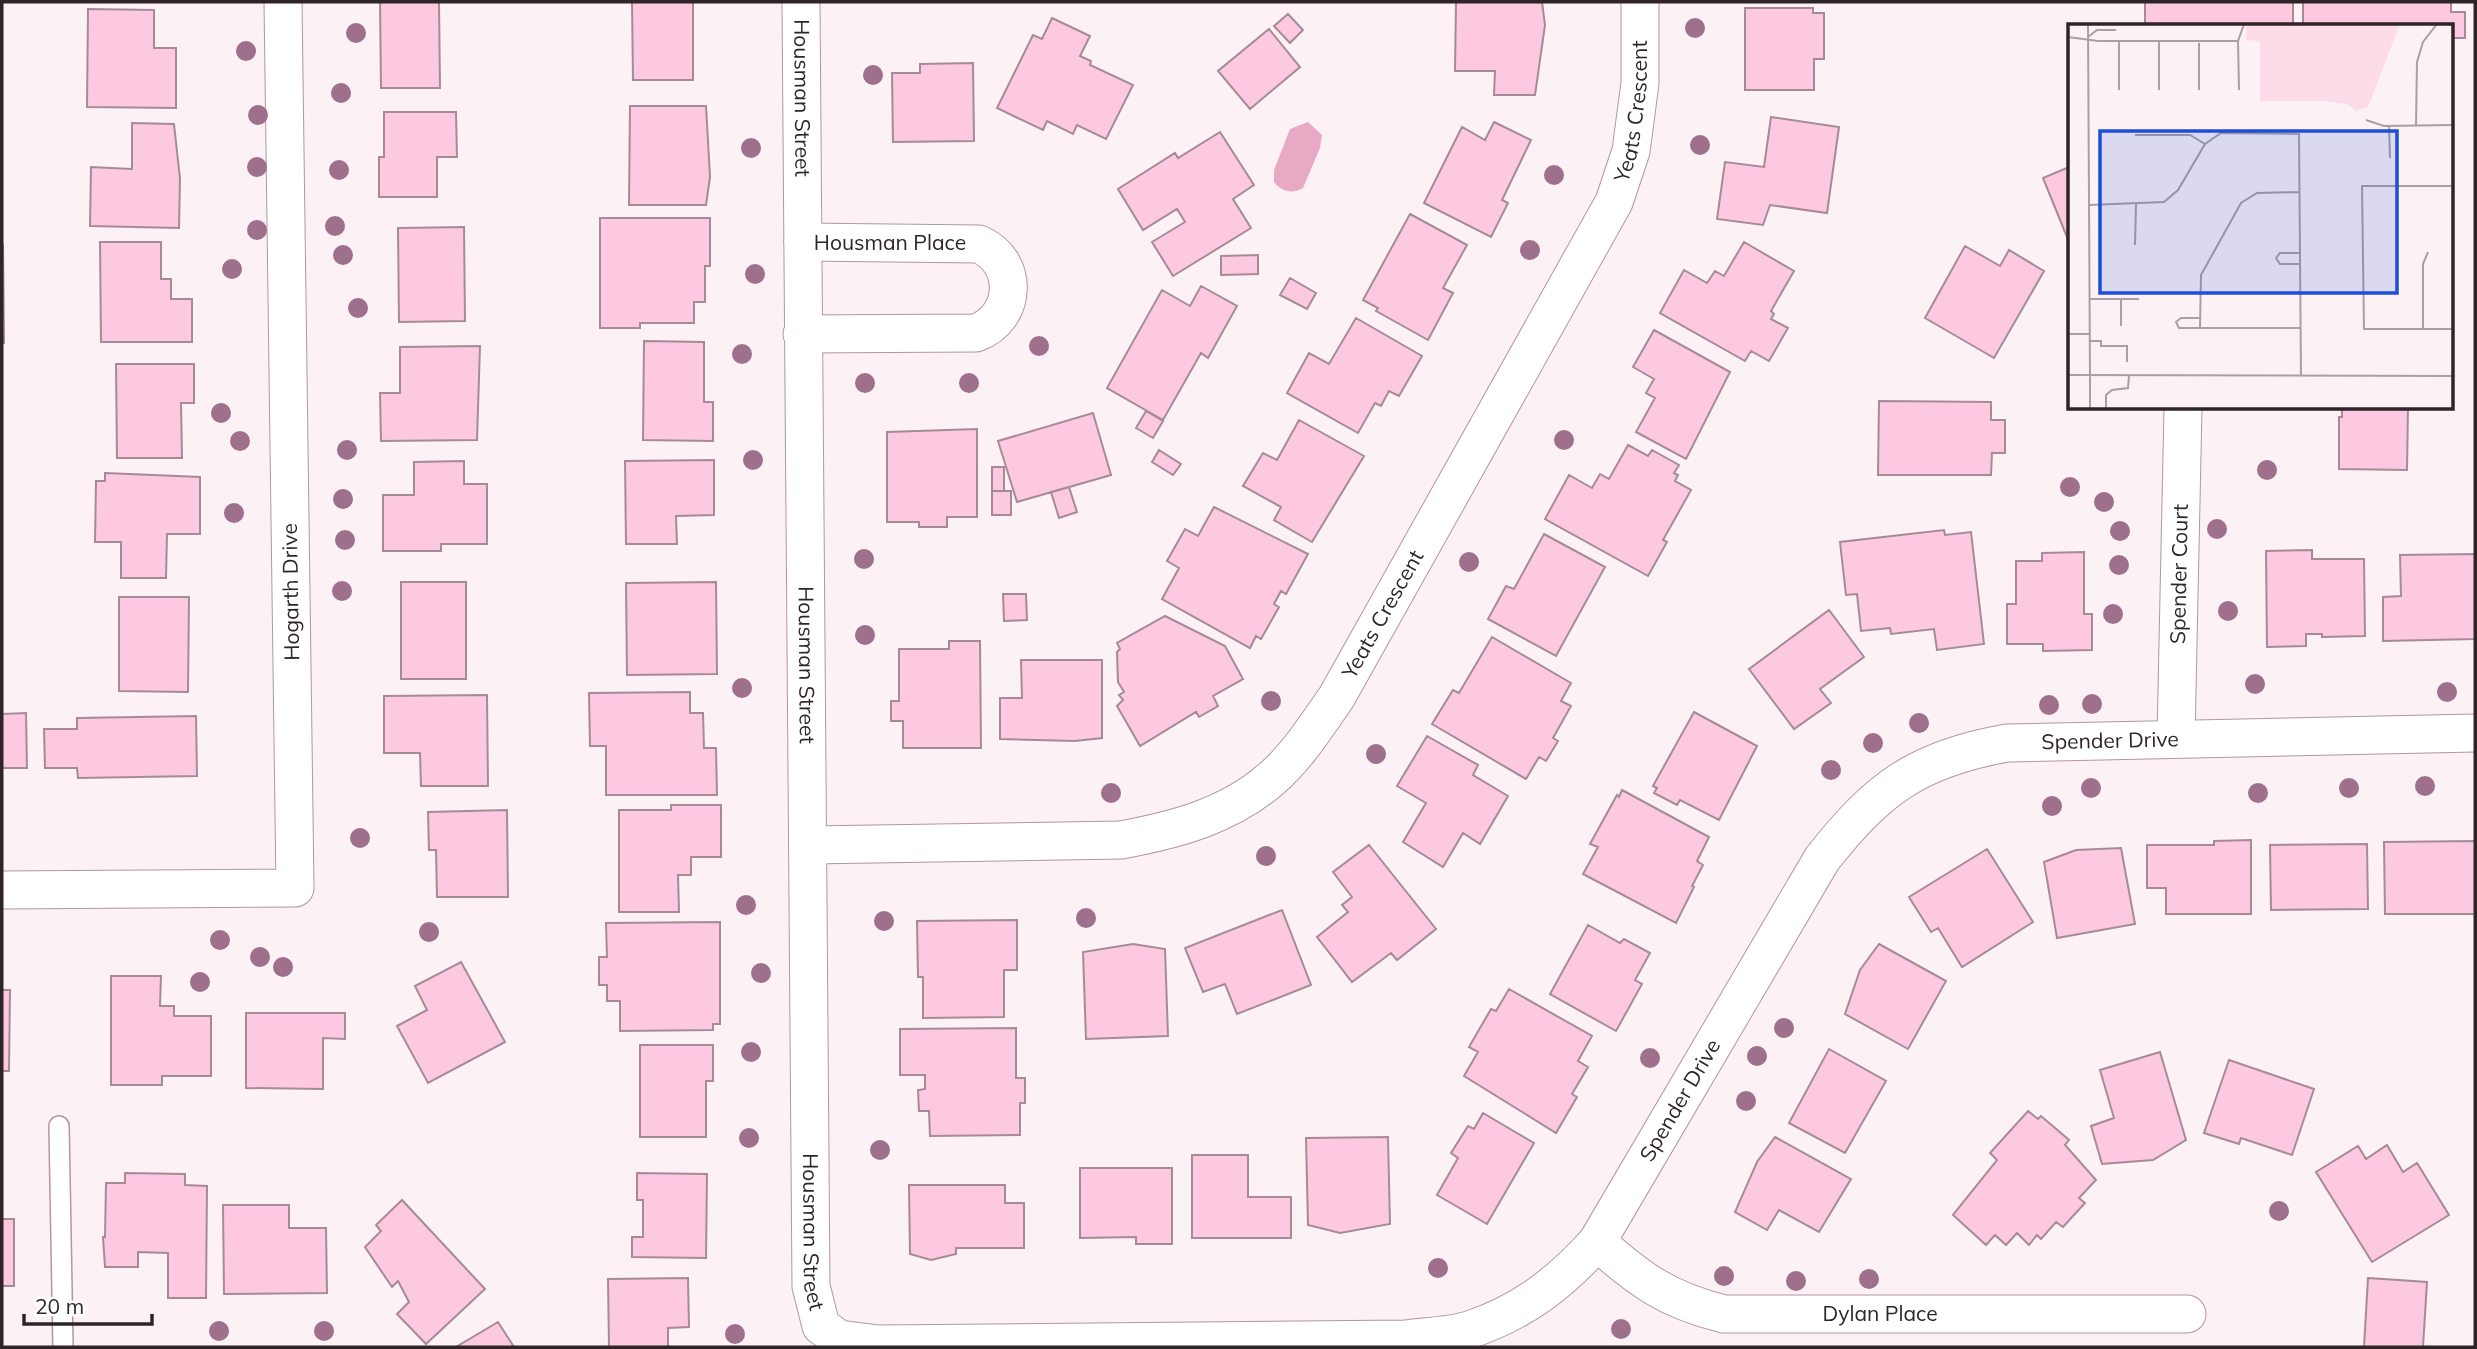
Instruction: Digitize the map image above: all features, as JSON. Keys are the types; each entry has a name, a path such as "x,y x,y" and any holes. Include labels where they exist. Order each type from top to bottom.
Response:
{"street":[{"name":"Hogarth Drive","path":"2,890 295,888 283,2"},
{"name":"Housman Street","path":"801,2 811,1286 814,1309 821,1326"},
{"name":"Yeats Crescent","path":"809,845 1121,840 1170,831 1208,818 1271,780 1298,752 1336,698 1614,202 1631,151 1635,124 1640,83 1640,2"},
{"name":"Housman Place","path":"802,334 976,333 988,328 1003,313 1008,289 1005,265 990,249 979,244 803,242"},
{"name":"Spender Court","path":"2176,738 2183,410"},
{"name":"Spender Drive","path":"821,1326 839,1339 879,1344 1405,1339 1468,1330 1523,1307 1564,1278 1597,1242 1822,859 1847,827 1878,797 1940,759 2007,743 2475,733"},
{"name":"Dylan Place","path":"1597,1242 1631,1272 1661,1292 1684,1304 1724,1314 2186,1314"}],"lane":[{"path":"59,1125 62,1347"}],"shaded area":[{"path":"1308,122 1322,135 1320,148 1303,188 1287,191 1274,182 1274,170 1290,129"}],"building":[{"path":"380,2 439,2 440,88 381,88"},
{"path":"632,2 693,2 693,80 633,80"},
{"path":"1456,2 1542,2 1545,25 1535,95 1494,95 1495,71 1455,71"},
{"path":"2145,2 2293,2 2293,24 2145,24"},
{"path":"2303,2 2451,2 2451,12 2465,12 2465,38 2452,38 2452,24 2303,24"},
{"path":"1745,8 1813,8 1813,13 1824,13 1824,59 1814,59 1814,90 1745,90"},
{"path":"88,9 154,10 154,48 176,48 176,108 87,107"},
{"path":"1288,14 1303,30 1290,43 1274,26"},
{"path":"1052,18 1090,36 1080,56 1091,61 1090,65 1133,85 1106,139 1077,125 1073,134 1047,121 1043,130 997,108 1033,35 1042,39"},
{"path":"1269,29 1300,67 1250,109 1218,71"},
{"path":"973,63 974,141 893,142 892,73 920,73 920,64"},
{"path":"630,106 706,106 710,177 706,205 629,205"},
{"path":"384,112 456,112 457,157 437,157 437,197 379,197 379,157 384,157"},
{"path":"1771,117 1839,127 1827,213 1770,205 1763,225 1717,219 1725,162 1764,167"},
{"path":"1494,122 1531,140 1502,200 1508,203 1491,237 1424,203 1462,127 1485,140"},
{"path":"132,123 174,124 180,179 179,228 90,226 91,167 132,169"},
{"path":"1220,132 1254,185 1233,199 1251,228 1173,276 1152,242 1185,222 1177,209 1143,230 1118,189 1175,153 1178,158"},
{"path":"2068,167 2068,240 2043,178"},
{"path":"1410,214 1467,245 1443,288 1453,293 1428,340 1376,311 1378,308 1363,300"},
{"path":"600,218 710,218 710,266 705,266 705,302 694,302 694,323 640,323 640,328 600,328"},
{"path":"464,227 465,321 399,322 398,228"},
{"path":"100,242 161,242 161,279 171,279 171,299 192,299 192,342 101,342"},
{"path":"1744,242 1794,271 1771,311 1774,314 1771,319 1788,328 1769,361 1751,351 1745,361 1660,313 1684,270 1707,283 1715,271 1724,276"},
{"path":"3,245 4,343 2,343"},
{"path":"1965,246 2000,266 2009,250 2044,271 1994,358 1925,318"},
{"path":"1258,255 1258,274 1221,275 1221,256"},
{"path":"1290,278 1316,293 1307,309 1280,295"},
{"path":"1201,286 1237,306 1208,358 1201,353 1163,420 1107,388 1162,290 1190,306"},
{"path":"1356,318 1422,356 1399,396 1389,391 1381,406 1375,403 1358,433 1287,393 1309,353 1329,364"},
{"path":"1654,330 1730,372 1686,459 1636,432 1655,398 1646,393 1654,379 1633,367"},
{"path":"644,341 704,342 704,402 713,402 713,441 643,440"},
{"path":"480,346 477,440 381,441 380,393 400,393 400,347"},
{"path":"116,364 194,364 194,403 181,403 182,458 117,458"},
{"path":"1879,401 1991,402 1991,420 2005,420 2005,453 1992,453 1991,475 1878,475"},
{"path":"2342,410 2408,410 2407,470 2339,469 2339,417 2342,417"},
{"path":"1146,411 1163,421 1153,438 1136,428"},
{"path":"1093,413 1111,475 1017,502 998,441"},
{"path":"1299,420 1364,456 1312,542 1274,520 1281,507 1243,486 1263,453 1277,460"},
{"path":"977,429 977,517 947,517 947,527 919,527 919,522 887,522 887,432"},
{"path":"1628,445 1648,456 1652,450 1679,465 1674,473 1678,475 1675,481 1691,490 1663,540 1667,542 1648,576 1545,519 1569,475 1592,488 1600,474 1609,479"},
{"path":"1159,450 1181,464 1173,475 1152,462"},
{"path":"714,460 714,515 676,516 677,544 626,544 625,461"},
{"path":"464,461 464,484 487,484 487,544 441,544 441,551 383,551 383,495 414,495 414,462"},
{"path":"992,467 1004,467 1004,491 992,491"},
{"path":"105,473 200,477 200,534 167,534 166,578 121,578 121,542 95,542 96,481 105,481"},
{"path":"1069,487 1077,512 1059,518 1051,492"},
{"path":"992,491 1011,491 1011,515 992,515"},
{"path":"1214,507 1308,554 1286,594 1281,591 1274,604 1279,607 1261,639 1256,636 1250,648 1162,599 1179,568 1167,561 1185,529 1198,536"},
{"path":"1944,530 1945,535 1971,532 1984,644 1937,650 1934,629 1891,634 1890,628 1861,631 1857,594 1846,595 1840,542"},
{"path":"1544,534 1605,567 1556,656 1488,619 1506,586 1514,589"},
{"path":"2312,550 2312,559 2364,559 2365,636 2322,637 2322,634 2306,634 2306,646 2267,647 2266,551"},
{"path":"2084,552 2084,614 2092,614 2092,650 2043,651 2043,644 2007,644 2007,604 2016,604 2016,561 2042,561 2042,553"},
{"path":"2475,554 2475,639 2383,641 2383,597 2401,596 2400,555"},
{"path":"401,582 466,582 466,679 401,679"},
{"path":"716,582 717,674 627,675 626,583"},
{"path":"1003,594 1026,594 1027,620 1004,621"},
{"path":"119,597 189,597 188,692 119,691"},
{"path":"1829,610 1864,657 1820,689 1831,703 1794,729 1749,669"},
{"path":"1165,616 1225,646 1243,679 1213,696 1218,706 1199,717 1196,712 1140,746 1117,706 1123,700 1119,695 1124,692 1118,682 1117,652 1120,649 1117,643"},
{"path":"1492,637 1571,683 1561,701 1571,706 1553,738 1558,741 1546,761 1539,757 1526,779 1432,724 1453,690 1459,693"},
{"path":"949,641 980,641 981,748 903,748 903,721 891,721 891,701 899,701 899,649 949,649"},
{"path":"1021,660 1102,660 1102,738 1075,741 1000,739 1000,698 1022,698"},
{"path":"690,692 690,713 703,713 704,748 716,748 717,795 606,795 606,746 590,746 589,693"},
{"path":"487,695 488,786 421,786 420,753 384,753 384,696"},
{"path":"1694,712 1757,746 1719,820 1680,800 1677,805 1654,793 1657,788 1653,786"},
{"path":"26,713 27,768 2,768 2,714"},
{"path":"196,716 197,776 78,778 77,768 45,768 44,729 77,729 77,718"},
{"path":"1427,736 1478,765 1473,775 1508,796 1480,844 1463,833 1443,867 1403,842 1426,803 1397,786"},
{"path":"1622,790 1709,837 1697,861 1703,865 1676,923 1583,874 1598,847 1590,844"},
{"path":"671,805 721,805 721,857 691,857 691,875 678,875 679,912 619,912 619,810 671,810"},
{"path":"507,810 508,897 437,897 436,850 429,850 428,812"},
{"path":"2251,840 2251,914 2166,914 2166,888 2147,888 2147,845 2214,845 2214,841"},
{"path":"2475,841 2475,914 2385,914 2384,842"},
{"path":"2367,844 2368,909 2271,910 2270,845"},
{"path":"1369,845 1436,929 1397,960 1391,953 1352,982 1317,937 1348,912 1342,905 1352,897 1333,872"},
{"path":"2121,848 2135,924 2057,938 2044,862 2076,850"},
{"path":"1987,849 2033,922 1962,967 1938,928 1931,932 1909,897"},
{"path":"1282,910 1311,985 1237,1014 1225,984 1203,992 1185,948"},
{"path":"1017,920 1017,970 1004,970 1004,1017 923,1018 923,977 918,977 917,921"},
{"path":"720,922 720,1024 713,1024 713,1030 620,1031 620,1001 607,1001 607,985 599,985 599,957 607,957 606,923"},
{"path":"1588,925 1620,943 1624,939 1650,953 1635,980 1642,984 1616,1031 1550,994"},
{"path":"1133,944 1165,949 1168,1036 1086,1039 1083,952"},
{"path":"1879,944 1946,981 1908,1049 1845,1014 1860,970"},
{"path":"461,962 505,1042 428,1083 397,1026 427,1010 415,986"},
{"path":"111,976 161,976 160,1006 174,1006 174,1016 211,1016 211,1076 162,1076 162,1085 111,1085"},
{"path":"1509,989 1592,1036 1578,1061 1588,1067 1572,1094 1577,1097 1556,1133 1464,1076 1478,1052 1469,1047 1491,1009 1496,1011"},
{"path":"2,990 10,990 9,1071 2,1071"},
{"path":"246,1013 345,1013 345,1039 323,1038 323,1089 246,1088"},
{"path":"1016,1028 1016,1078 1025,1078 1025,1103 1020,1103 1020,1135 930,1136 929,1111 919,1111 918,1090 925,1089 925,1075 900,1075 900,1029"},
{"path":"640,1045 713,1045 713,1081 706,1081 706,1137 640,1137"},
{"path":"1829,1049 1886,1081 1845,1153 1789,1123"},
{"path":"2160,1052 2186,1140 2153,1160 2102,1164 2091,1126 2114,1118 2100,1070"},
{"path":"2229,1060 2314,1089 2292,1155 2241,1138 2239,1144 2204,1133"},
{"path":"2028,1111 2038,1119 2041,1116 2069,1140 2065,1145 2096,1180 2079,1198 2085,1203 2063,1227 2056,1222 2041,1239 2037,1235 2029,1245 2017,1233 2006,1245 1995,1235 1986,1245 1953,1215 1997,1160 1990,1153"},
{"path":"1483,1113 1534,1143 1487,1224 1437,1195 1458,1158 1451,1153 1468,1126 1474,1129"},
{"path":"1388,1137 1390,1224 1340,1233 1308,1225 1306,1138"},
{"path":"1775,1137 1851,1179 1819,1232 1779,1210 1767,1230 1735,1212 1757,1162"},
{"path":"2387,1145 2403,1172 2417,1163 2449,1215 2372,1262 2316,1172 2358,1146 2366,1159"},
{"path":"1192,1155 1248,1155 1248,1197 1291,1197 1291,1238 1192,1238"},
{"path":"1080,1168 1172,1168 1172,1244 1136,1244 1136,1237 1080,1238"},
{"path":"125,1173 185,1174 185,1185 207,1186 206,1298 168,1298 168,1253 138,1252 138,1267 105,1267 103,1237 106,1183 125,1183"},
{"path":"637,1173 707,1174 706,1258 632,1257 632,1237 643,1237 643,1200 637,1200"},
{"path":"909,1185 1005,1185 1005,1203 1024,1203 1024,1248 956,1248 956,1254 931,1260 910,1254"},
{"path":"402,1200 485,1289 426,1344 397,1314 409,1302 398,1281 392,1287 365,1247 381,1231 376,1225"},
{"path":"223,1205 289,1205 289,1228 326,1228 327,1293 224,1294"},
{"path":"2,1219 14,1219 14,1286 2,1286"},
{"path":"688,1278 689,1327 668,1328 668,1347 609,1347 608,1279"},
{"path":"2368,1278 2427,1282 2423,1347 2364,1347"},
{"path":"498,1322 514,1347 456,1347"}]}
